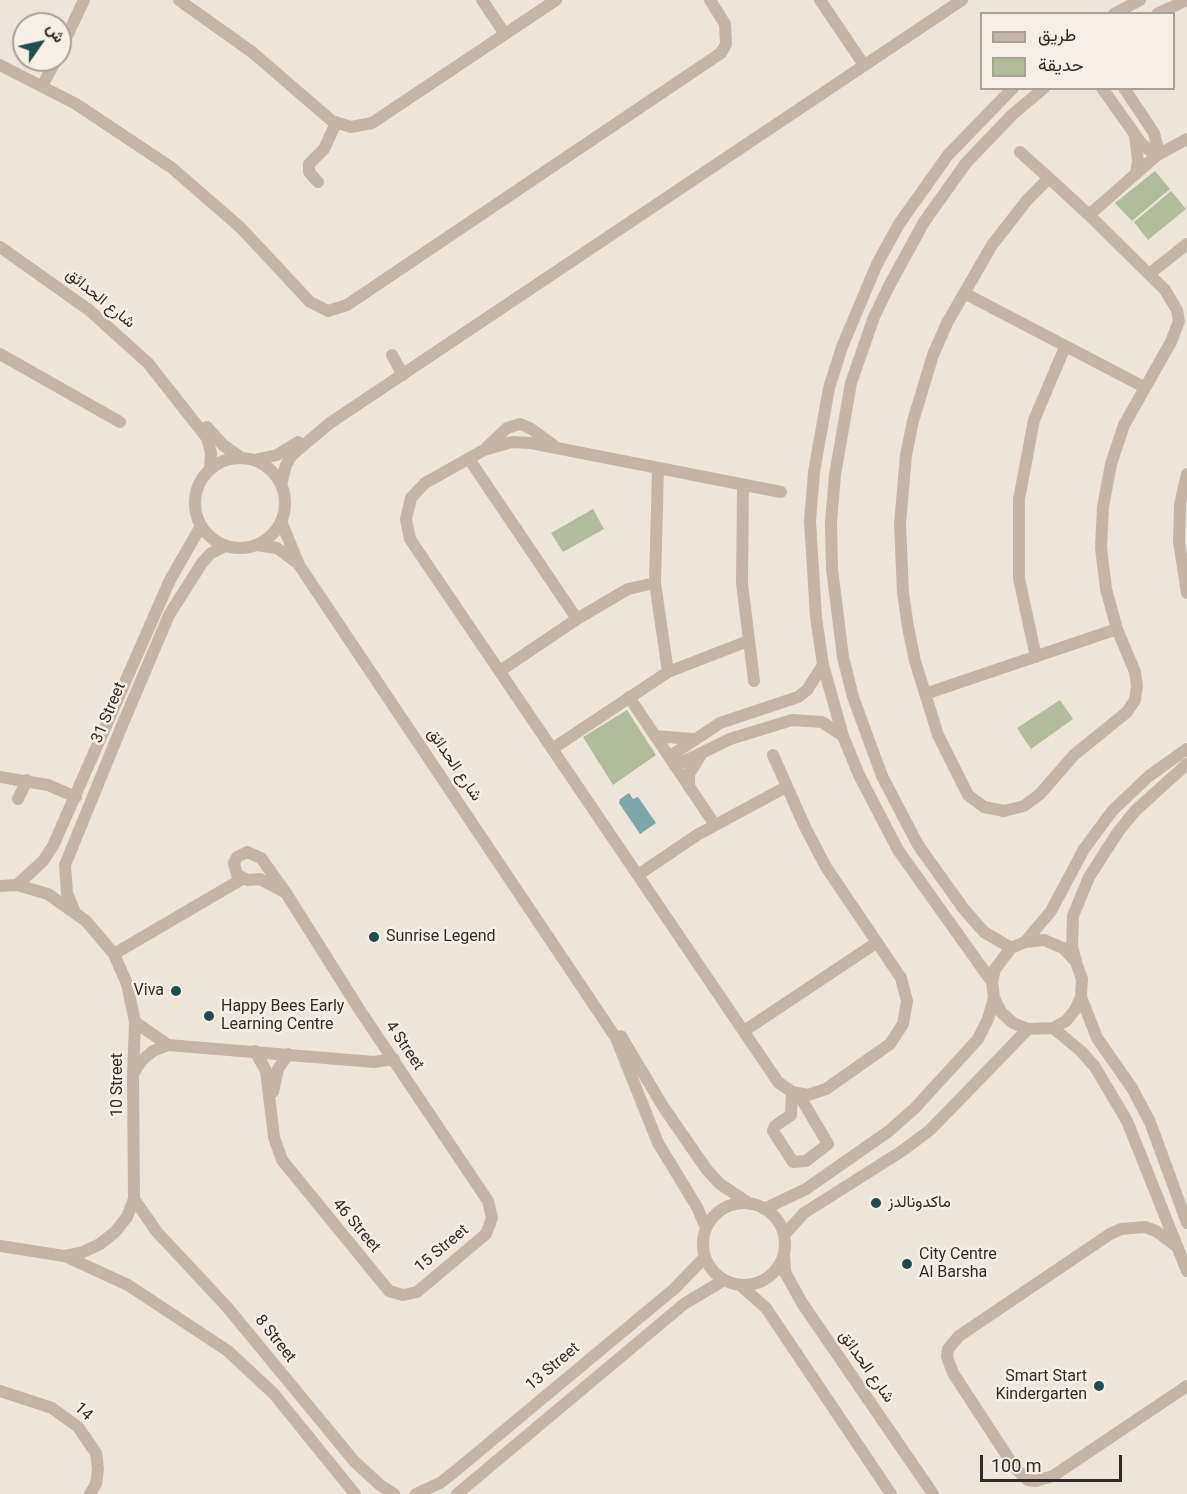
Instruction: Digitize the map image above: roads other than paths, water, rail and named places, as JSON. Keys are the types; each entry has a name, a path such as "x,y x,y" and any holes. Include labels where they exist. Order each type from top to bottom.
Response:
{"street":[{"path":"72,28 84,0"},
{"path":"75,22 91,0"},
{"path":"179,0 252,52 336,123 351,127 372,123 556,0"},
{"path":"482,0 505,34"},
{"path":"0,65 109,124 172,168 241,228 310,302 328,311 338,310 721,53 726,44 725,24 710,0"},
{"path":"820,0 864,65"},
{"path":"281,484 286,465 292,455 330,423 962,0"},
{"path":"1118,12 1140,0"},
{"path":"1161,12 1187,0"},
{"path":"42,86 50,72"},
{"path":"992,982 898,850 863,785 843,736 823,665 811,569 810,521 821,427 842,347 877,264 905,214 948,155 1011,90"},
{"path":"1011,948 984,932 963,908 918,844 882,776 862,727 843,657 832,569 831,522 835,475 851,383 870,328 889,286 924,222 966,163 1013,114 1042,90"},
{"path":"1103,90 1135,135 1158,155"},
{"path":"1125,90 1148,123 1158,143 1158,155"},
{"path":"1123,118 1138,108"},
{"path":"318,183 309,172 309,164 324,149 336,123"},
{"path":"1148,123 1164,135 1184,140"},
{"path":"1135,135 1138,161 1136,174"},
{"path":"1089,215 1158,155 1184,140"},
{"path":"1020,152 1048,177 1089,215 1173,299 1179,321 1171,342 1124,424 1114,454 1103,507 1103,558 1106,589 1118,629 1135,672 1137,686 1135,700 1127,712 1083,746 1040,794 1024,806 1004,811 984,807 968,795 938,735 915,661 903,593 900,524 913,421 922,388 943,334 963,293 1008,222 1048,177"},
{"path":"1149,274 1186,245"},
{"name":"شارع الحدائق","path":"0,248 46,277 99,317 137,352 169,388"},
{"path":"963,293 1144,387"},
{"path":"1036,657 1019,579 1018,499 1034,420 1065,347"},
{"path":"0,354 120,422"},
{"path":"392,355 403,375"},
{"path":"169,388 181,395 222,445 240,457 254,460 271,470 281,484 285,501 281,521 271,535 256,545"},
{"path":"169,388 207,438 211,453 210,468 196,492 195,509 201,526 210,536 225,546 240,548 256,545 277,548 299,565"},
{"path":"254,460 277,455 323,424 330,423"},
{"path":"558,449 530,428 520,424 507,428 484,450 417,490 407,508 407,529 416,548 778,1082 795,1094 828,1144 806,1161 793,1162 773,1131 775,1126 791,1115 795,1094"},
{"path":"484,450 512,442 781,492"},
{"path":"210,468 224,460 240,457"},
{"path":"469,459 577,619"},
{"path":"658,470 656,583 668,672"},
{"path":"1187,474 1180,504 1179,542 1187,593"},
{"path":"743,485 741,550 748,641 754,681"},
{"path":"281,521 299,565"},
{"name":"31 Street","path":"17,885 43,861 76,797 166,590 201,526"},
{"name":"31 Street","path":"75,912 67,893 65,865 121,728 169,615 202,563 210,554 225,546"},
{"name":"شارع الحدائق","path":"299,565 582,985 619,1044 658,1143 697,1207 706,1228"},
{"path":"500,671 577,619 628,589 656,583"},
{"path":"925,694 1118,629"},
{"path":"552,749 668,672 748,641"},
{"path":"672,761 693,739 711,728 798,697 807,690 823,665"},
{"path":"629,697 715,825"},
{"path":"672,761 759,729 802,718 822,722 843,736"},
{"path":"711,728 720,743"},
{"path":"655,736 668,739 693,739"},
{"path":"1024,942 1051,911 1084,849 1113,810 1149,776 1187,749"},
{"path":"689,787 689,774 694,761 703,751"},
{"path":"773,755 786,787 826,867 894,968 905,989 906,1013 897,1035 881,1052 826,1089 808,1095 795,1094"},
{"path":"1187,765 1135,811 1108,846 1089,877 1073,916 1072,947 1082,979 1081,997 1097,1038 1132,1088 1150,1122 1187,1223"},
{"path":"0,777 48,784 76,797"},
{"path":"18,799 27,780"},
{"path":"638,875 715,825 786,787"},
{"name":"4 Street","path":"286,893 260,879 242,879 237,875 234,863 242,854 252,853 261,858 286,893 378,1037 488,1201 492,1218"},
{"path":"114,954 242,879"},
{"name":"10 Street","path":"0,886 17,885 48,894 75,912 114,954 127,984 135,1022 134,1199 127,1217 115,1232 100,1244 83,1252 64,1256 0,1246"},
{"path":"1076,962 1063,948 1044,940 1024,942 1011,948 998,963 992,982 994,998 1001,1012 1013,1023 1028,1029 1053,1028 1070,1015 1081,997"},
{"path":"744,1031 876,943"},
{"name":"شارع الحدائق","path":"582,985 590,991 631,1051 664,1108 707,1170 720,1184 750,1204"},
{"path":"764,1209 806,1189 889,1131 915,1108 978,1038 988,1019 994,998"},
{"path":"135,1022 168,1045 362,1060 394,1059"},
{"path":"1053,1028 1082,1052 1112,1093 1139,1150 1187,1271"},
{"path":"784,1235 804,1213 902,1151 930,1130 1028,1029"},
{"path":"362,1060 375,1048 378,1037"},
{"path":"133,1075 147,1056 168,1045"},
{"name":"46 Street","path":"255,1052 266,1071 272,1099 273,1125 269,1137 271,1153 289,1171 382,1284 389,1291 403,1295"},
{"name":"46 Street","path":"272,1099 278,1069 288,1054"},
{"name":"8 Street","path":"134,1199 157,1232 248,1330 354,1461 380,1485 394,1494"},
{"path":"740,1286 768,1278 781,1263 784,1254 784,1235 779,1223 764,1209 750,1204 724,1208 717,1213 706,1228 703,1241 705,1257 710,1268 724,1280 740,1286 766,1308 891,1494"},
{"name":"15 Street","path":"403,1295 417,1292 486,1234 492,1218"},
{"path":"1176,1246 1156,1231 1145,1227 1127,1228 1110,1234 959,1336 948,1349 947,1357 953,1373 1015,1468 1028,1480 1036,1481 1053,1476 1187,1386"},
{"name":"شارع الحدائق","path":"784,1254 785,1272 802,1303 933,1494"},
{"path":"64,1256 128,1285 228,1351 274,1394 355,1494"},
{"name":"13 Street","path":"416,1494 440,1483 453,1473 674,1289 705,1257"},
{"path":"457,1494 684,1304 724,1280"},
{"name":"14","path":"0,1391 52,1408 78,1427 96,1453 98,1469 96,1484 90,1494"}],"water":[{"path":"629,793 633,799 638,797 656,823 640,834 619,803 620,799"}],"place":[{"name":"Sunrise Legend","path":"374,937"},
{"name":"Viva","path":"176,991"},
{"name":"Happy Bees Early Learning Centre","path":"209,1016"},
{"name":"ماكدونالدز","path":"876,1203"},
{"name":"City Centre Al Barsha","path":"907,1264"},
{"name":"Smart Start Kindergarten","path":"1099,1386"}]}
